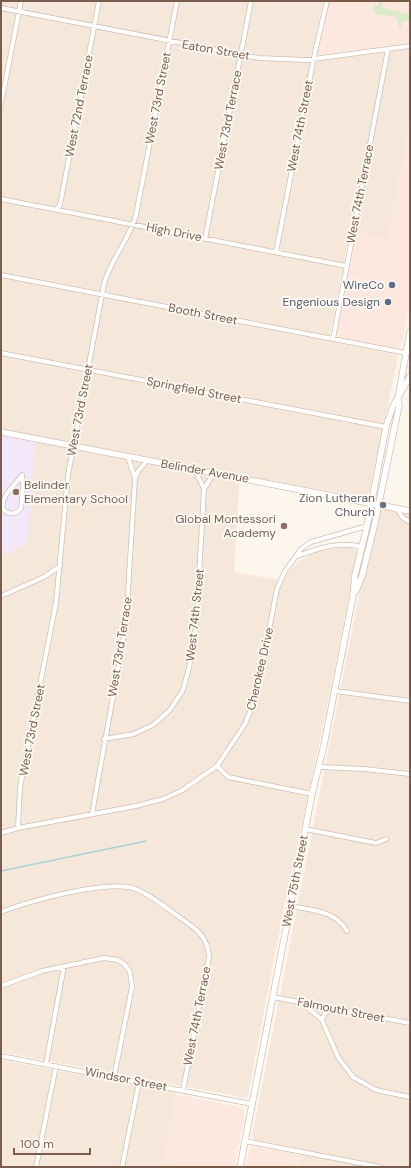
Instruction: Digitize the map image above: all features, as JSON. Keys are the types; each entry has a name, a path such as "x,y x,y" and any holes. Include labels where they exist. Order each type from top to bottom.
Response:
{"main road":[{"name":"West 75th Street","path":"353,596 362,576 379,505 399,406 398,398 410,332"},
{"path":"398,398 410,376"},
{"name":"West 75th Street","path":"240,1167 305,829 335,691 353,596 355,575 372,503 386,427 393,406 398,398"},
{"name":"Belinder Avenue","path":"1,432 410,510"}],"street":[{"path":"1,104 21,1"},
{"name":"West 72nd Terrace","path":"56,210 60,205 99,1"},
{"name":"West 73rd Street","path":"18,828 20,787 56,603 64,498 73,445 108,271 132,225 138,207 177,1"},
{"name":"West 73rd Terrace","path":"205,238 251,1"},
{"name":"West 74th Street","path":"276,252 313,59 327,1"},
{"name":"Eaton Street","path":"1,8 241,56 278,60 313,59 410,46"},
{"name":"West 74th Terrace","path":"333,339 388,49"},
{"name":"High Drive","path":"1,199 346,266"},
{"name":"Booth Street","path":"1,275 406,353"},
{"name":"Springfield Street","path":"1,353 386,427"},
{"name":"West 73rd Terrace","path":"128,457 135,479"},
{"name":"West 73rd Terrace","path":"92,814 104,739 126,624 135,479 138,472 147,461"},
{"name":"West 74th Street","path":"104,739 134,734 153,725 170,710 183,690 189,668 196,628 204,489 195,469"},
{"name":"West 74th Street","path":"204,489 214,473"},
{"path":"22,475 23,486 21,508 14,513 8,513 3,509 3,502 13,484 22,475"},
{"path":"397,508 403,518 410,522"},
{"name":"Cherokee Drive","path":"1,833 18,828 136,806 163,799 186,788 217,766 237,740 250,713 257,690 277,589 285,571 298,556 302,548 311,542 367,526"},
{"name":"Cherokee Drive","path":"298,556 325,546 344,544 362,547"},
{"path":"1,596 44,577 60,566"},
{"path":"335,691 410,701"},
{"path":"217,766 228,777 312,794"},
{"path":"319,767 364,769 410,774"},
{"path":"305,829 376,843 386,839"},
{"name":"West 74th Terrace","path":"1,912 55,896 106,886 126,887 149,896 196,929 206,941 209,956 183,1090"},
{"path":"290,906 329,914 340,921 347,931"},
{"path":"1,986 64,966 110,958 118,960 125,965 130,972 132,987 114,1077"},
{"path":"46,1064 64,966"},
{"name":"Falmouth Street","path":"273,997 410,1023"},
{"path":"302,1003 322,1020 340,1060 354,1077 376,1090 410,1097"},
{"path":"322,1020 325,1012 332,1009"},
{"name":"Windsor Street","path":"1,1056 252,1104"},
{"path":"36,1167 56,1066"},
{"path":"122,1167 139,1082"},
{"path":"245,1141 380,1167"}],"shaded area":[{"path":"1,1 323,1 310,62 410,49 410,120 388,239 350,231 329,341 397,355 398,357 369,493 363,497 240,475 234,572 284,581 290,569 299,561 321,550 348,547 357,550 326,712 283,912 248,1095 246,1098 1,1052 1,556 27,544 1,433"},
{"path":"329,1 410,1 410,43 318,55 317,51"},
{"path":"410,120 410,304 401,347 398,349 341,338 338,336 337,332 356,232 388,239"},
{"name":"Belinder Elementary School","path":"1,433 35,440 27,544 1,556"},
{"path":"386,509 410,514 410,1167 299,1167 302,1149 254,1140 252,1136 360,590 379,516 381,511"},
{"path":"1,1060 174,1092 176,1094 163,1164 177,1167 1,1167"},
{"path":"176,1094 244,1109 245,1113 235,1167 177,1167 163,1164"},
{"path":"253,1146 301,1155 299,1167 245,1167 249,1151"}],"green space":[{"path":"379,1 383,1 382,8 410,14 410,21 402,22 401,28 399,28 398,20 394,16 377,15 373,9 374,5 378,5"}],"waterway":[{"path":"1,871 146,841"}],"place":[{"name":"WireCo","path":"392,285"},
{"name":"Engenious Design","path":"388,302"},
{"name":"Belinder Elementary School","path":"16,492"},
{"name":"Zion Lutheran Church","path":"383,505"},
{"name":"Global Montessori Academy","path":"284,526"}]}
